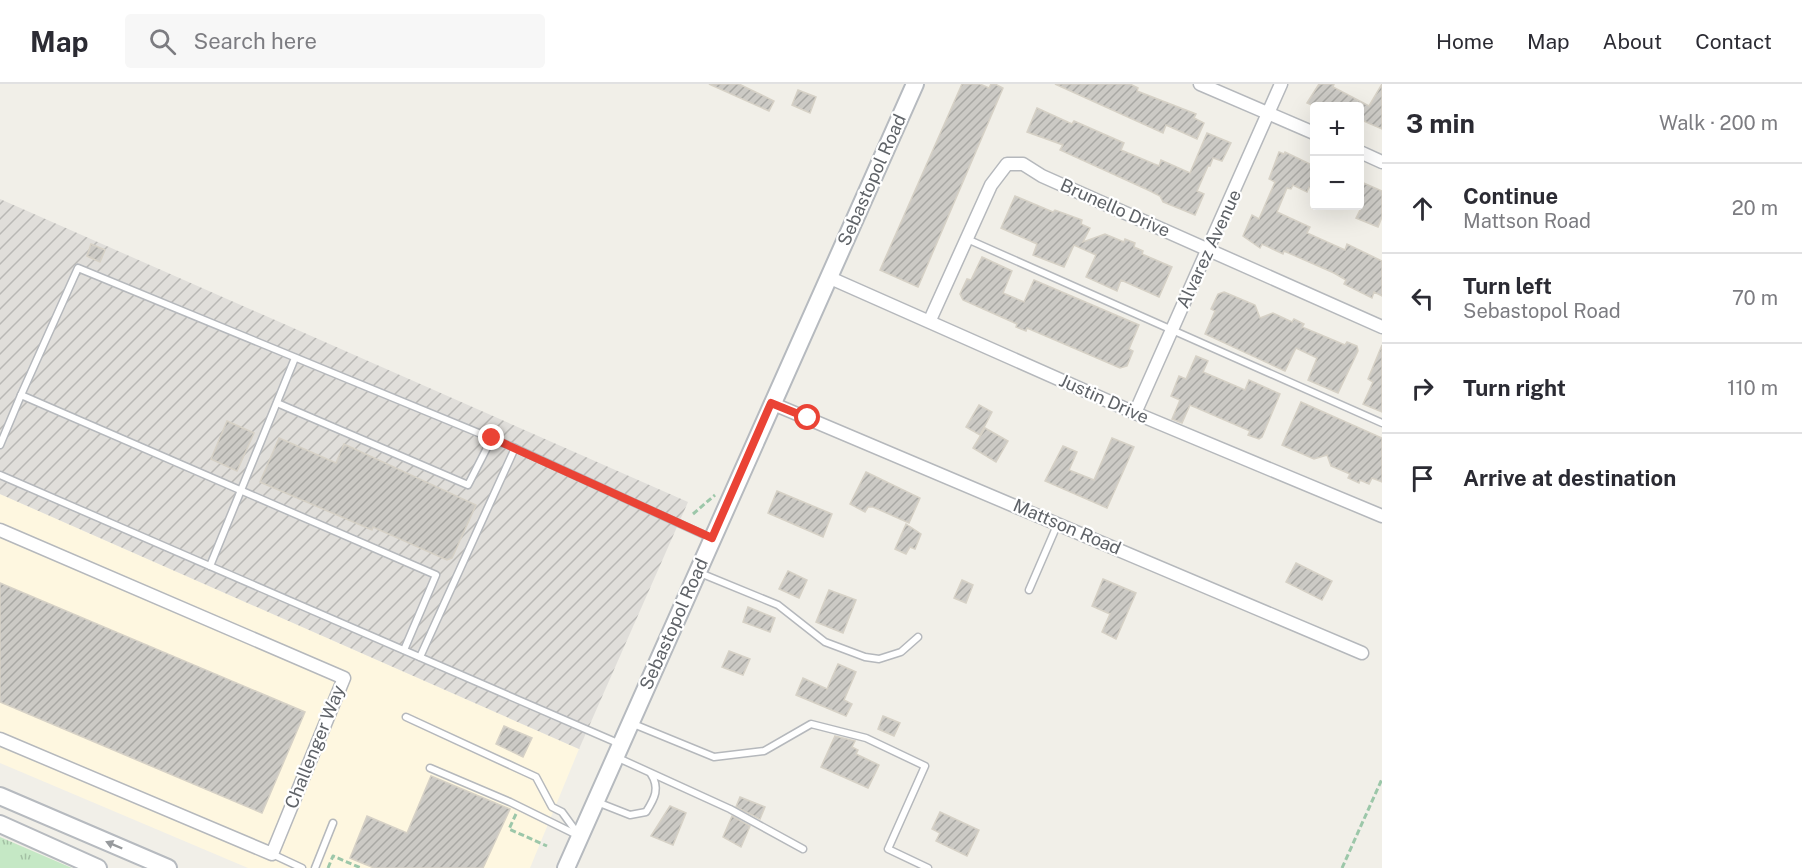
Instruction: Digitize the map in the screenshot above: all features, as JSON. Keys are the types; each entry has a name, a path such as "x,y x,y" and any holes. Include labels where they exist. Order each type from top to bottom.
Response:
{"main road":[{"name":"Sebastopol Road","path":"566,868 771,403 915,84"},
{"path":"0,796 168,868"},
{"path":"0,824 98,868"}],"street":[{"path":"1200,84 1310,131"},
{"name":"Alvarez Avenue","path":"1135,413 1281,84"},
{"path":"1364,154 1382,162"},
{"name":"Brunello Drive","path":"930,320 991,185 1007,164 1023,164 1042,176 1382,327"},
{"name":"Justin Drive","path":"828,277 930,320 1135,413 1382,516"},
{"name":"Mattson Road","path":"771,403 1362,652"},
{"name":"Challenger Way","path":"0,531 344,678 272,854"},
{"path":"0,739 272,854"}],"lane":[{"path":"966,238 1382,423"},
{"path":"0,445 78,268 492,438 712,538"},
{"path":"210,566 295,357"},
{"path":"21,395 436,575 404,650"},
{"path":"277,403 468,484 492,438"},
{"path":"420,657 515,448"},
{"path":"0,475 420,657 618,751 650,773 730,808 803,849"},
{"path":"1029,590 1058,522"},
{"path":"697,572 778,605 825,642 865,657 879,659 901,652 918,637"},
{"path":"406,717 536,777 552,807 562,812 580,837"},
{"path":"630,723 714,757 764,751 811,724 866,738 925,766 888,849 928,868"},
{"path":"430,768 580,837"},
{"path":"596,801 630,815 646,812 656,791 657,783 650,773"},
{"path":"315,868 333,823"},
{"path":"272,854 302,868"},
{"path":"282,868 285,860"}],"path":[{"path":"1342,868 1382,779"},
{"path":"519,807 509,829 547,846"},
{"path":"328,868 333,856 361,868"}],"shaded area":[{"path":"0,199 688,502 579,749 0,494"},
{"path":"0,494 579,749 530,868 248,868 0,763"}],"green space":[{"path":"0,837 72,868 0,868"}],"building":[{"path":"709,84 739,84 774,101 769,111"},
{"path":"962,84 980,84 989,88 991,84 995,84 1003,88 918,287 880,270"},
{"path":"1055,84 1130,84 1138,88 1137,91 1196,114 1194,118 1204,123 1197,139 1166,125 1163,133"},
{"path":"1319,84 1334,84 1333,87 1361,102 1310,102 1310,104 1307,103"},
{"path":"1382,84 1382,129 1364,121 1364,103 1369,106"},
{"path":"798,90 816,97 810,113 792,105"},
{"path":"1037,108 1124,143 1121,150 1159,166 1161,160 1190,173 1207,133 1231,143 1222,161 1213,158 1208,166 1197,191 1204,194 1195,215 1163,202 1160,196 1060,150 1063,145 1027,132"},
{"path":"1279,152 1284,154 1285,152 1310,164 1310,188 1307,192 1293,185 1291,189 1287,188 1277,212 1310,227 1307,233 1345,250 1347,244 1382,261 1382,296 1374,292 1372,298 1344,284 1346,280 1334,273 1284,251 1283,254 1262,244 1260,248 1243,236 1252,215 1259,219 1275,182 1269,179"},
{"path":"1364,183 1382,191 1382,217 1378,227 1356,218 1360,210 1364,210"},
{"path":"1015,196 1053,212 1055,210 1082,220 1081,224 1090,228 1083,242 1105,234 1124,242 1125,239 1135,243 1134,247 1143,251 1142,254 1172,267 1159,297 1121,280 1117,291 1086,277 1096,255 1074,245 1064,267 1033,255 1037,244 1001,228"},
{"path":"91,244 105,250 100,262 87,256"},
{"path":"982,257 1012,271 1003,293 1024,302 1034,280 1139,325 1129,349 1133,351 1127,366 1120,368 1027,328 1026,331 1016,327 1017,324 963,300 960,294 967,279 971,280"},
{"path":"1224,292 1255,305 1260,318 1273,313 1292,322 1294,319 1304,324 1302,327 1345,345 1347,342 1357,346 1358,351 1338,393 1308,380 1317,358 1296,348 1285,371 1205,334 1215,311 1211,309 1218,294"},
{"path":"1382,345 1382,412 1363,404 1373,382 1368,379"},
{"path":"1196,356 1208,361 1203,372 1245,390 1249,380 1280,394 1262,437 1259,439 1248,435 1250,431 1190,405 1182,423 1172,419 1180,400 1171,396 1179,376 1186,379"},
{"path":"1301,402 1382,438 1382,482 1372,478 1369,484 1360,480 1359,483 1348,478 1350,474 1331,466 1327,455 1314,459 1282,445"},
{"path":"979,405 992,412 980,435 966,427"},
{"path":"227,421 254,433 237,471 211,459"},
{"path":"985,428 1008,441 996,462 973,448"},
{"path":"279,438 336,463 344,444 476,505 452,558 447,560 373,527 372,530 260,482"},
{"path":"1112,438 1134,447 1107,508 1045,481 1063,446 1077,452 1069,470 1094,480"},
{"path":"866,472 920,498 909,523 873,507 868,507 865,512 850,504"},
{"path":"777,491 832,514 823,537 768,513"},
{"path":"906,524 921,534 915,549 910,547 906,554 895,549"},
{"path":"1296,563 1332,581 1322,600 1286,582"},
{"path":"788,571 807,580 799,598 779,589"},
{"path":"1103,579 1136,593 1116,639 1102,632 1110,614 1092,606"},
{"path":"962,580 973,585 966,603 954,598"},
{"path":"0,583 305,712 262,813 0,702"},
{"path":"829,590 856,600 843,633 816,622"},
{"path":"748,607 775,618 770,632 743,622"},
{"path":"729,651 750,659 743,675 722,667"},
{"path":"838,664 856,672 844,700 852,704 846,716 796,695 803,678 827,689"},
{"path":"883,716 900,723 894,736 878,729"},
{"path":"504,726 532,738 523,757 496,744"},
{"path":"835,736 855,741 852,747 858,750 856,754 879,765 868,788 821,767"},
{"path":"431,776 510,809 483,868 374,868 350,858 367,816 407,833"},
{"path":"740,797 765,807 760,819 736,807"},
{"path":"670,806 686,813 673,845 651,836"},
{"path":"940,812 979,830 967,856 936,841 940,833 932,829"},
{"path":"732,816 750,826 741,847 723,837"}],"route":[{"path":"492,438 712,538 771,403 808,418"}]}
